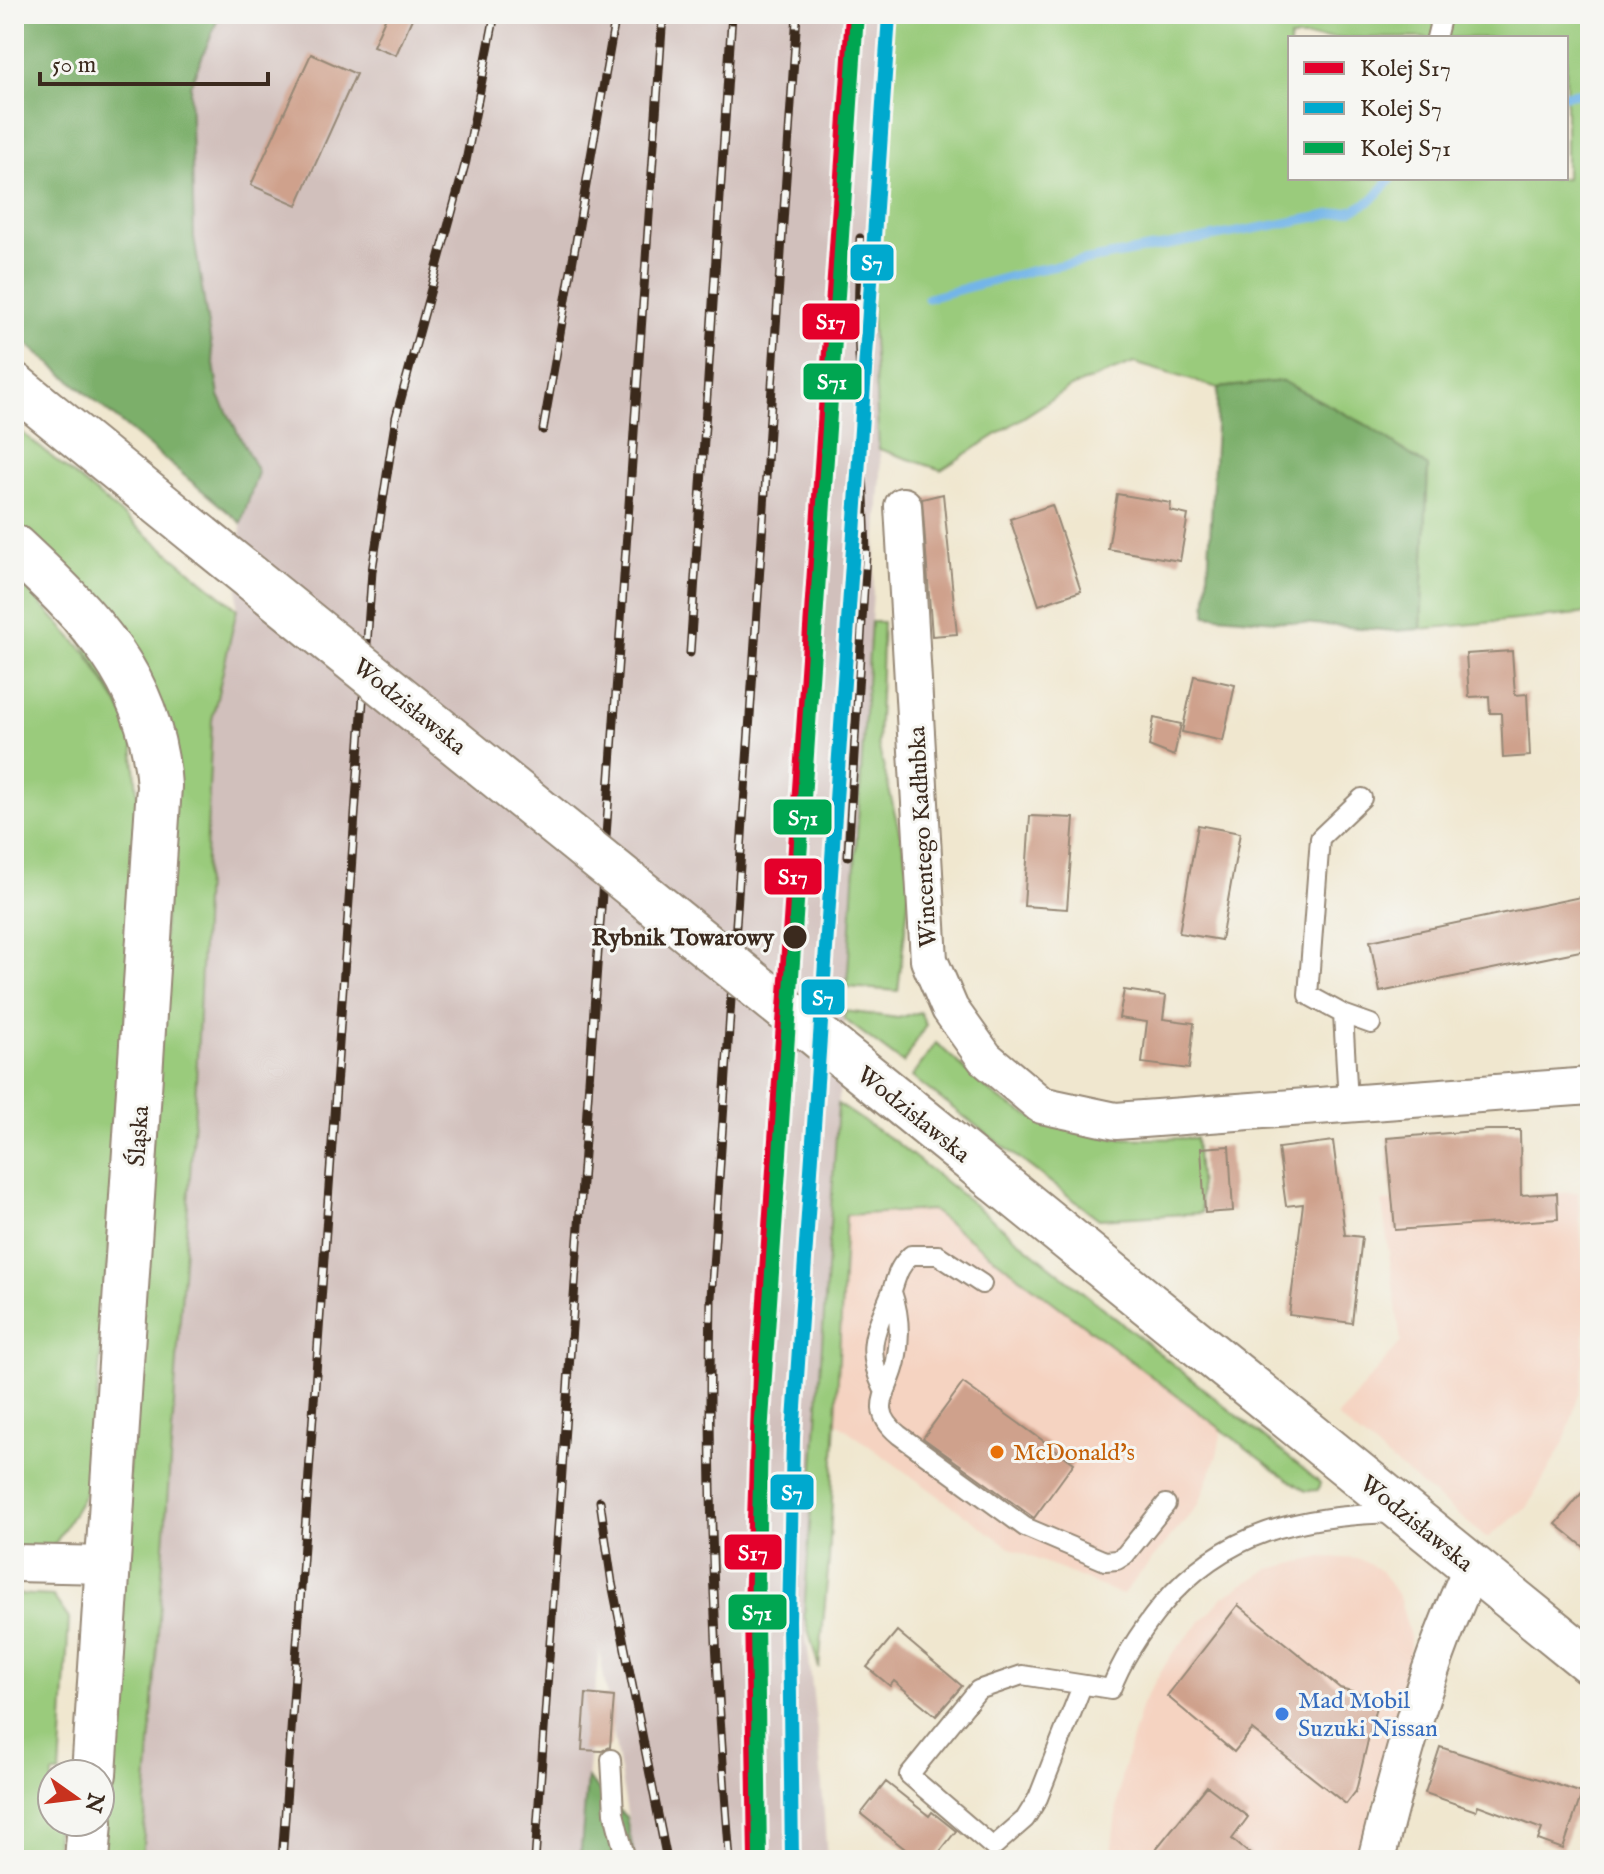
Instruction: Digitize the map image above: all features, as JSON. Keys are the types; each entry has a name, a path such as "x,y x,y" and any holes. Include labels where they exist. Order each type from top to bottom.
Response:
{"main road":[{"name":"Wodzisławska","path":"14,385 1590,1662"},
{"name":"Śląska","path":"14,547 82,611 106,641 138,698 158,760 160,801 95,1758"},
{"path":"87,1860 89,1838"}],"street":[{"name":"Wincentego Kadłubka","path":"903,506 929,960 950,1009 985,1058 1041,1105 1116,1121 1590,1086"},
{"path":"14,1563 108,1565"},
{"path":"1376,1860 1405,1744 1446,1622 1472,1567"}],"lane":[{"path":"1436,36 1442,14"},
{"path":"1362,798 1320,838 1308,995 1343,1014 1371,1024"},
{"path":"1343,1014 1348,1102"},
{"path":"982,1284 948,1261 924,1252 911,1255 902,1263 877,1322 873,1361 883,1388 882,1412 889,1428 1025,1527 1090,1556 1117,1560 1125,1555 1166,1504"},
{"path":"1082,1686 1038,1798 1025,1819 993,1847 909,1775 978,1690 1022,1675 1111,1689 1123,1658 1152,1618 1182,1581 1211,1557 1247,1538 1283,1526 1331,1515 1404,1512"},
{"path":"611,1759 614,1813 626,1860"}],"shaded area":[{"path":"220,14 890,14 871,301 881,474 804,1615 820,1757 827,1860 635,1860 599,1649 580,1860 142,1860 195,1104 212,720 237,609 241,523 258,472 219,396 194,237 190,86"},
{"path":"1578,1192 1586,1297 1582,1385 1564,1442 1527,1508 1487,1538 1337,1417 1401,1342 1382,1202"},
{"path":"931,1210 1222,1429 1217,1455 1199,1504 1122,1595 1012,1549 836,1422 846,1215"},
{"path":"1322,1557 1360,1559 1381,1571 1399,1597 1410,1636 1410,1653 1360,1860 1110,1860 1121,1778 1142,1704 1171,1655 1224,1596 1269,1569"}],"green space":[{"path":"14,14 220,14 190,86 194,237 219,396 258,472 241,523 14,333"},
{"path":"890,14 1590,14 1590,613 1421,629 1428,467 1365,424 1282,381 1218,388 1134,363 1071,387 941,470 879,449 871,301"},
{"path":"1282,381 1365,424 1428,467 1421,629 1395,631 1206,615 1218,388"},
{"path":"14,426 237,609 212,720 195,1104 142,1860 103,1860 104,1838 116,1838 116,1758 110,1758 173,793 14,530"},
{"path":"14,575 87,654 132,728 141,844 90,1485 52,1549 14,1547"},
{"path":"871,622 883,622 878,744 911,879 898,991 847,987"},
{"path":"845,1011 898,1018 920,1012 926,1025 903,1063 844,1019"},
{"path":"936,1043 997,1097 1029,1116 1052,1125 1098,1136 1196,1138 1202,1213 1099,1219 912,1077"},
{"path":"838,1104 897,1143 1306,1471 1320,1483 1318,1490 1306,1491 1282,1475 931,1210 846,1215 829,1559 819,1668 804,1615"},
{"path":"14,1594 53,1596 69,1619 61,1758 36,1758 36,1838 56,1838 55,1860 14,1860"},
{"path":"587,1778 626,1817 635,1860 580,1860"}],"building":[{"path":"387,14 414,14 396,55 373,46"},
{"path":"311,54 356,74 297,205 251,185"},
{"path":"943,494 957,634 932,636 922,499"},
{"path":"1117,494 1171,503 1170,511 1188,515 1180,561 1108,549"},
{"path":"1052,505 1081,591 1039,605 1010,519"},
{"path":"1512,651 1515,695 1527,694 1530,756 1503,758 1501,713 1490,713 1489,696 1469,697 1466,654"},
{"path":"1194,676 1235,685 1223,741 1182,732"},
{"path":"1154,718 1181,724 1174,756 1149,746"},
{"path":"1030,816 1074,818 1067,909 1024,906"},
{"path":"1198,825 1240,833 1221,940 1179,933"},
{"path":"1590,895 1590,949 1380,992 1370,941"},
{"path":"1124,990 1166,996 1163,1019 1194,1023 1189,1069 1142,1063 1147,1022 1119,1018"},
{"path":"1520,1130 1521,1195 1557,1193 1558,1219 1395,1230 1387,1138"},
{"path":"1333,1141 1345,1235 1362,1237 1352,1323 1289,1315 1303,1204 1286,1206 1278,1148"},
{"path":"1229,1146 1233,1211 1205,1213 1201,1148"},
{"name":"McDonald's","path":"963,1383 1074,1463 1034,1518 923,1438"},
{"path":"1590,1483 1590,1552 1556,1524"},
{"name":"Mad Mobil Suzuki Nissan","path":"1238,1605 1340,1688 1378,1698 1356,1791 1346,1804 1252,1730 1234,1752 1167,1696"},
{"path":"897,1631 962,1686 936,1716 894,1681 890,1686 867,1667"},
{"path":"586,1694 614,1697 610,1747 602,1751 582,1750"},
{"path":"1440,1747 1582,1793 1563,1849 1538,1840 1542,1829 1478,1805 1476,1811 1425,1793"},
{"path":"886,1782 929,1816 932,1812 956,1831 933,1860 919,1860 861,1814"},
{"path":"1207,1786 1248,1817 1232,1839 1257,1860 1147,1860"}],"waterway":[{"path":"1568,95 1590,91"},
{"path":"928,298 1030,271 1354,210 1372,200 1390,180"}],"railway":[{"path":"282,1860 372,571 396,417 466,161 495,14"},
{"path":"543,430 616,14"},
{"path":"535,1860 663,14"},
{"path":"690,653 732,14"},
{"path":"730,1860 713,1579 711,1298 797,14"},
{"path":"848,856 866,554 858,325 860,238"},
{"path":"600,1501 612,1583 667,1860"}],"rail line":[{"name":"S17","path":"755,1860 751,1609 759,1374 852,14"},
{"name":"S71","path":"760,1860 757,1620 761,1435 857,14"},
{"name":"S7","path":"792,1860 789,1620 793,1437 889,15"}],"place":[{"name":"Rybnik Towarowy","path":"795,937"},
{"name":"McDonald's","path":"997,1452"},
{"name":"Mad Mobil Suzuki Nissan","path":"1282,1714"}]}
